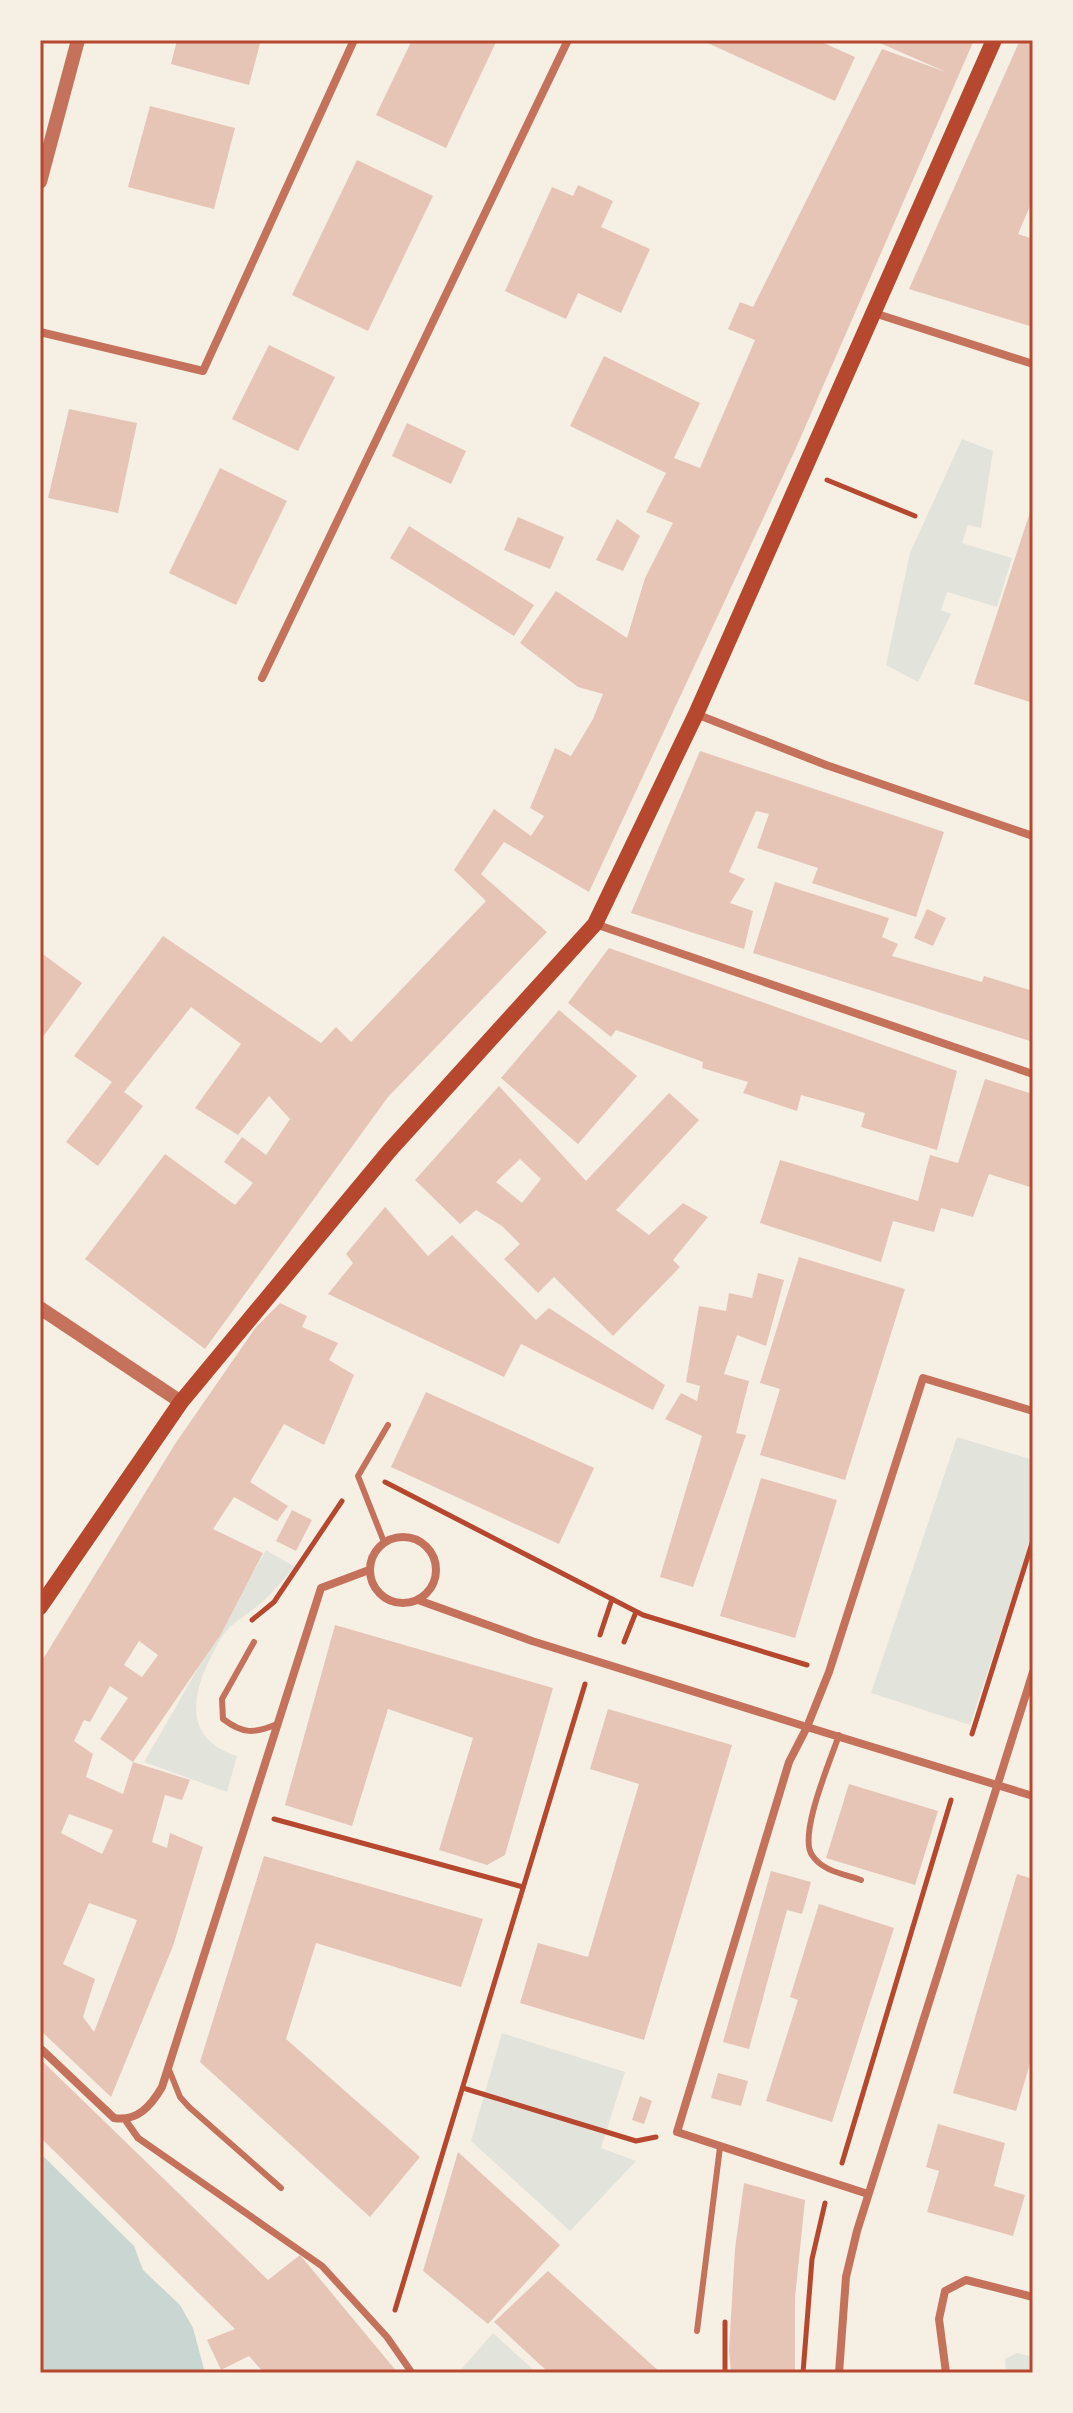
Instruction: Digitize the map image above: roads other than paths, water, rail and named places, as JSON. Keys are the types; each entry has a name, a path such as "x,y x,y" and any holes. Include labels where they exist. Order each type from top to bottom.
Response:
{"main road":[{"path":"40,1607 181,1402 390,1150 595,924 696,714 994,40"}],"street":[{"path":"40,182 78,40"},
{"path":"40,332 203,371 354,40"},
{"path":"262,678 568,40"},
{"path":"874,313 1033,364"},
{"path":"696,714 826,765 1033,836"},
{"path":"595,924 1033,1074"},
{"path":"40,1308 181,1402"},
{"path":"868,2194 677,2132 789,1762 829,1672 923,1378 1033,1411"},
{"path":"418,1600 427,1593 437,1574 432,1553 416,1539 405,1536 384,1542 371,1559 369,1570 377,1591 396,1603 418,1600 532,1641 1033,1796"},
{"path":"126,2121 143,2112 155,2099 168,2067 321,1588 369,1570"},
{"path":"839,2373 846,2277 868,2194 1033,1672"},
{"path":"40,2048 114,2118 126,2121 138,2138 322,2266 387,2337 412,2373"},
{"path":"946,2373 939,2319 945,2291 966,2280 1033,2297"}],"lane":[{"path":"384,1542 358,1476 388,1425"},
{"path":"254,1642 222,1699 223,1719 240,1731 258,1732 277,1724"},
{"path":"839,1735 807,1832 809,1853 821,1865 861,1880"},
{"path":"168,2067 180,2097 189,2107 281,2188"},
{"path":"697,2331 720,2147"}]}
